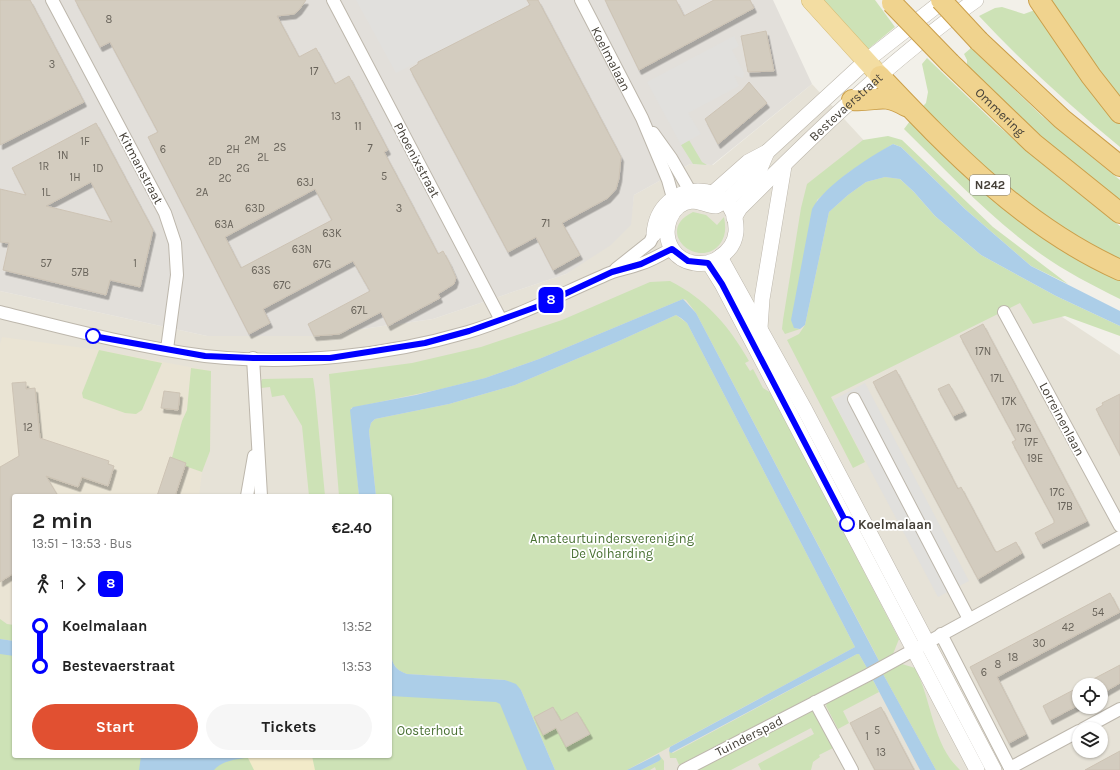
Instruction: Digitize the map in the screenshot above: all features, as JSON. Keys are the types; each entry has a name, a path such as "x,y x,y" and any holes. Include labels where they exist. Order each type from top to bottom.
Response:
{"highway":[{"path":"941,0 979,41 1062,118 1120,166"},
{"path":"1039,0 1091,76 1120,113"},
{"name":"Ommering","path":"891,1 950,63 1033,143 1120,213"},
{"name":"N242","path":"880,76 978,175 1002,195 1035,221 1083,251 1120,270"},
{"name":"N242","path":"852,100 871,101 890,98 912,110"}],"main road":[{"name":"N242","path":"811,0 880,76"}],"street":[{"name":"Kitmanstraat","path":"52,0 165,213 174,243 177,275 167,349"},
{"name":"Phoenixstraat","path":"333,0 501,320"},
{"name":"Koelmalaan","path":"581,0 642,118 668,180 673,204"},
{"name":"Bestevaerstraat","path":"719,197 759,171 767,152 866,61 944,0"},
{"name":"Bestevaerstraat","path":"734,218 740,208 852,100 913,47 972,3"},
{"name":"Koelmalaan","path":"642,118 671,158 690,191"},
{"path":"760,328 762,295 784,166"},
{"path":"612,272 650,242 654,234 658,215 690,191 703,190 719,197 734,218 736,233 730,247 714,260 688,261 672,249 667,233 673,204"},
{"path":"673,204 682,204 693,201 716,206 719,197"},
{"path":"0,312 89,335 205,356 253,358 330,358 425,343 469,331 539,306 612,272 641,264 672,249"},
{"path":"714,260 760,328 994,770"},
{"path":"714,260 722,284 977,770"},
{"name":"Lorreinenlaan","path":"1004,312 1120,526"},
{"path":"253,358 261,494"},
{"path":"854,399 969,618"},
{"path":"247,494 258,435"},
{"path":"913,650 969,618 1120,537"},
{"path":"941,634 1011,769 1072,735"},
{"name":"Tuinderspad","path":"684,770 868,675 913,650"},
{"path":"815,702 852,770"},
{"path":"1096,722 1120,709"}],"shaded area":[{"path":"0,0 773,0 812,84 712,165 690,164 634,195 631,225 611,245 566,274 433,319 312,336 207,336 0,291"},
{"path":"356,0 526,0 529,5 396,73"},
{"path":"734,36 739,46 732,50 744,73 743,78 734,75 739,86 688,113 701,134 681,145 647,82"},
{"path":"812,84 972,258 1120,355 1120,770 0,770 0,291 207,336 312,336 433,319 566,274 630,225 634,195 690,164 713,165"},
{"path":"2,337 99,350 211,371 210,451 202,472 199,494 12,494 12,625 7,624 0,619 0,344"},
{"path":"865,383 969,581 938,597 833,400"}],"green space":[{"path":"819,0 875,0 895,27 867,50"},
{"path":"1049,0 1120,0 1120,101"},
{"path":"1002,7 1024,14 1035,10 1120,122 1120,147 1047,84 979,16 995,8"},
{"path":"971,48 1042,116 1120,180 1120,204 1049,145 967,69 967,60 964,54"},
{"path":"927,58 996,124 1058,177 1120,226 1120,265 1042,221 919,110 926,103 928,92 922,64"},
{"path":"913,117 1120,277 1120,299 1058,265 1038,252 1002,224 904,129"},
{"path":"888,136 902,140 993,227 1068,284 1031,266 965,209 901,147 893,144 849,172 817,200 794,328 800,329 785,334 782,329 783,320 801,208 807,184 863,140"},
{"path":"689,140 702,162 707,165 693,164 681,145"},
{"path":"885,177 900,179 914,192 935,216 981,255 1056,296 1120,326 1120,336 1065,316 1033,324 1020,303 831,397 865,462 853,468 787,340 799,334 805,325 829,212 848,195 866,182"},
{"path":"693,212 706,215 717,225 724,217 725,228 723,238 720,244 711,251 701,253 691,251 683,245 678,238 677,229 682,220"},
{"path":"670,281 695,296 706,305 725,325 741,348 749,361 745,363 750,371 753,369 763,388 771,393 899,639 893,654 877,663 879,661 873,649 696,313 686,300 683,299 539,359 485,378 351,408 359,494 339,494 329,374 412,363 481,347 562,320 650,282"},
{"name":"Amateurtuindersvereniging De Volharding","path":"676,315 687,323 855,647 627,770 555,770 521,690 505,680 407,674 401,672 395,666 392,658 392,494 376,494 369,431 371,423 375,419 449,404 515,385"},
{"path":"99,350 162,363 142,410 136,414 125,413 83,398 82,393"},
{"path":"191,368 211,371 210,451 202,472 171,461 182,421 187,410"},
{"path":"313,378 325,494 309,494 302,426 284,395 272,397 270,387 261,388 260,384 262,379"},
{"path":"0,619 7,624 12,625 12,641 0,639"},
{"name":"Oosterhout","path":"0,647 12,648 12,758 392,758 392,687 509,696 541,770 0,770"},
{"path":"859,654 867,668 679,765 676,758 670,758 669,751 673,753"},
{"path":"902,664 915,668 921,681 938,735 944,748 960,770 936,770 883,674"},
{"path":"873,680 879,692 843,711 849,723 838,729 826,706 827,703"},
{"path":"812,708 833,748 819,755 820,757 813,762 811,770 761,770 758,764 814,734 811,728 731,770 694,770"},
{"path":"660,756 664,761 664,770 656,770 655,767 650,770 641,770 659,761"}],"sand":[{"path":"248,758 312,758 315,770 254,770"}],"water":[{"path":"893,144 901,147 965,209 1031,266 1120,311 1120,326 1056,296 981,255 935,216 914,192 900,179 885,177 866,182 848,195 829,212 805,325 800,329 794,328 791,320 812,209 827,190 848,172"},
{"path":"683,299 696,313 879,661 867,668 859,654 857,654 671,753 669,751 670,747 855,647 687,323 676,315 515,385 449,404 375,419 371,423 369,431 376,494 359,494 350,410 353,407 416,395 485,378 539,359"},
{"path":"0,639 12,641 12,656 0,654"},
{"path":"392,658 397,669 407,674 505,680 516,684 521,690 555,770 527,770 500,704 496,702 392,696"},
{"path":"883,674 936,770 920,770 873,680"},
{"path":"659,754 661,759 659,761 641,770 627,770"},
{"path":"141,758 245,758 222,764 214,770 139,770"}],"building":[{"path":"0,0 30,0 84,102 0,145"},
{"path":"75,0 306,0 294,14 277,16 299,57 316,48 335,84 349,76 388,150 384,152 438,254 443,251 449,262 456,278 454,284 438,294 440,298 388,326 381,312 339,334 314,336 308,324 370,291 353,261 263,309 270,323 249,334 148,137 158,132 110,42 100,47","holes":["315,189 332,220 241,268 225,237"]},
{"path":"527,0 538,0 621,157 619,178 616,189 608,198 562,223 580,255 553,270 536,237 508,252 410,69 418,64 418,62 530,5"},
{"path":"605,0 676,0 684,16 714,0 750,0 754,8 639,70"},
{"path":"766,31 774,71 748,72 741,36"},
{"path":"749,82 767,103 718,144 705,119 742,90"},
{"path":"96,123 153,230 140,287 110,280 106,295 3,270 9,243 0,242 0,189 26,195 12,168","holes":["91,182 112,222 46,206"]},
{"path":"983,324 1087,521 1041,544 1035,533 1054,523 1054,520 1012,442 1016,440 960,336"},
{"path":"896,370 958,489 961,487 995,551 997,552 1016,542 1022,553 978,579 873,382"},
{"path":"26,382 26,389 35,388 40,438 109,461 108,464 114,466 108,486 82,477 78,487 46,476 57,494 12,494 12,574 0,582 0,467 19,456 12,383"},
{"path":"949,384 964,411 953,416 938,389"},
{"path":"164,391 180,393 178,410 161,408"},
{"path":"1120,394 1120,455 1096,409 1103,405 1102,403"},
{"path":"170,457 186,463 176,494 158,494"},
{"path":"1110,593 1120,612 997,677 1026,734 1009,743 970,667"},
{"path":"1120,665 1120,683 1108,690 1108,678 1095,678"},
{"path":"1072,691 1072,709 1050,720 1043,706"},
{"path":"553,707 561,721 577,712 590,734 566,747 556,728 543,735 534,717"},
{"path":"881,707 914,770 875,770 850,723"},
{"path":"1120,751 1120,770 1085,770 1108,758"}],"bus line":[{"name":"8","path":"93,336 205,356 315,359 330,358 425,343 469,331 539,306 612,272 641,264 672,249 688,261 702,264 708,263 722,284 743,327 847,524"}],"place":[{"name":"Koelmalaan","path":"847,524"}]}
